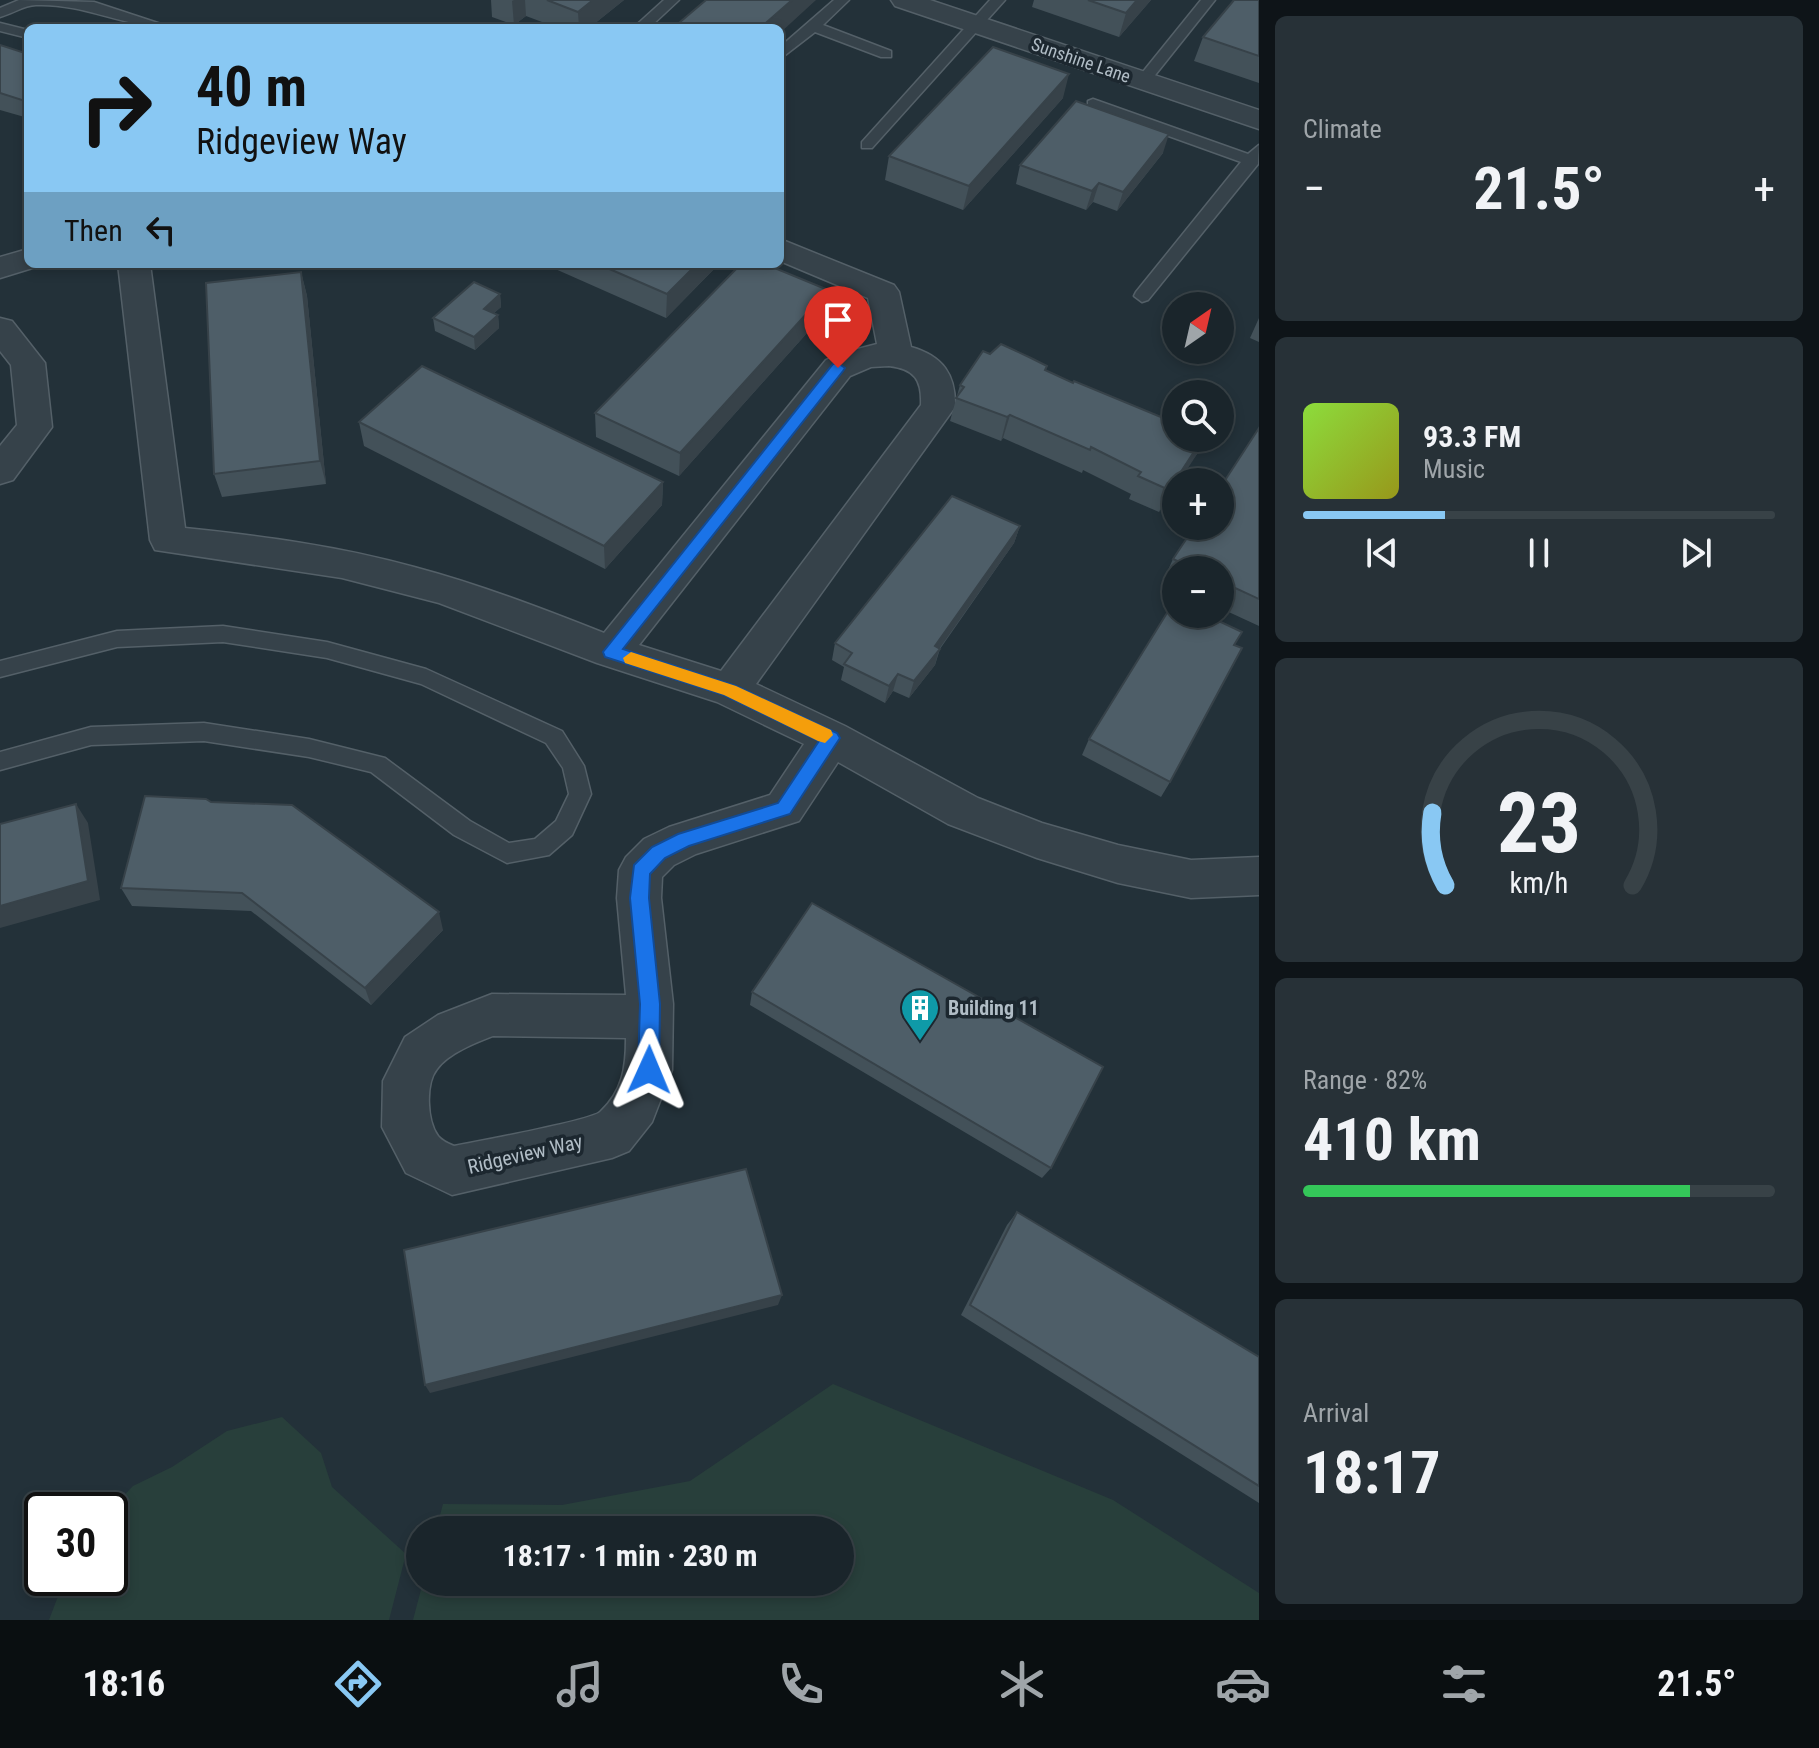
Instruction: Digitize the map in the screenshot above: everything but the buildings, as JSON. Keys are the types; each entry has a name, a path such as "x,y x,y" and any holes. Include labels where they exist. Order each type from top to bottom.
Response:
{"street":[{"name":"Sunshine Lane","path":"904,0 1259,120"},
{"path":"784,251 883,292 896,353"},
{"path":"0,268 24,260"},
{"path":"134,268 168,540 295,555 380,573 458,595 611,652 730,690 831,738 963,811 1037,840 1118,864 1191,879 1259,876"},
{"path":"0,329 28,363 35,427 0,471"},
{"path":"611,652 838,368 857,356 896,353 914,360 931,372 941,391 938,407 730,690"},
{"name":"Ridgeview Way","path":"650,1017 492,1015 454,1030 421,1052 407,1081 406,1127 423,1156 452,1171 612,1135 635,1106 649,1070 650,1017 639,898 641,870 659,852 684,840 784,808 831,738"}],"lane":[{"path":"0,13 32,0 94,6 153,24"},
{"path":"645,24 672,0"},
{"path":"784,51 842,0"},
{"path":"867,145 998,0"},
{"path":"1143,81 1208,0"},
{"path":"813,26 886,54"},
{"path":"0,27 24,33"},
{"path":"1093,104 1255,155 1142,296"},
{"path":"0,669 117,639 223,634 327,650 426,677 554,737 573,766 580,794 564,828 541,848 507,853 462,828 377,764 309,748 204,732 91,736 0,761"}],"green space":[{"path":"833,1384 1113,1500 1259,1593 1259,1620 413,1620 419,1596 854,1596 854,1516 440,1516 443,1504 562,1505 690,1481"},
{"path":"282,1417 321,1453 332,1487 406,1554 389,1620 49,1620 58,1596 128,1596 127,1492 227,1431"}],"slow traffic":[{"path":"631,658 730,690 825,735"}],"place":[{"name":"Building 11","path":"920,1042"}],"route":[{"path":"649,1070 650,1004 639,898 641,870 659,852 684,840 784,808 831,738 730,690 611,652 838,368"}]}
